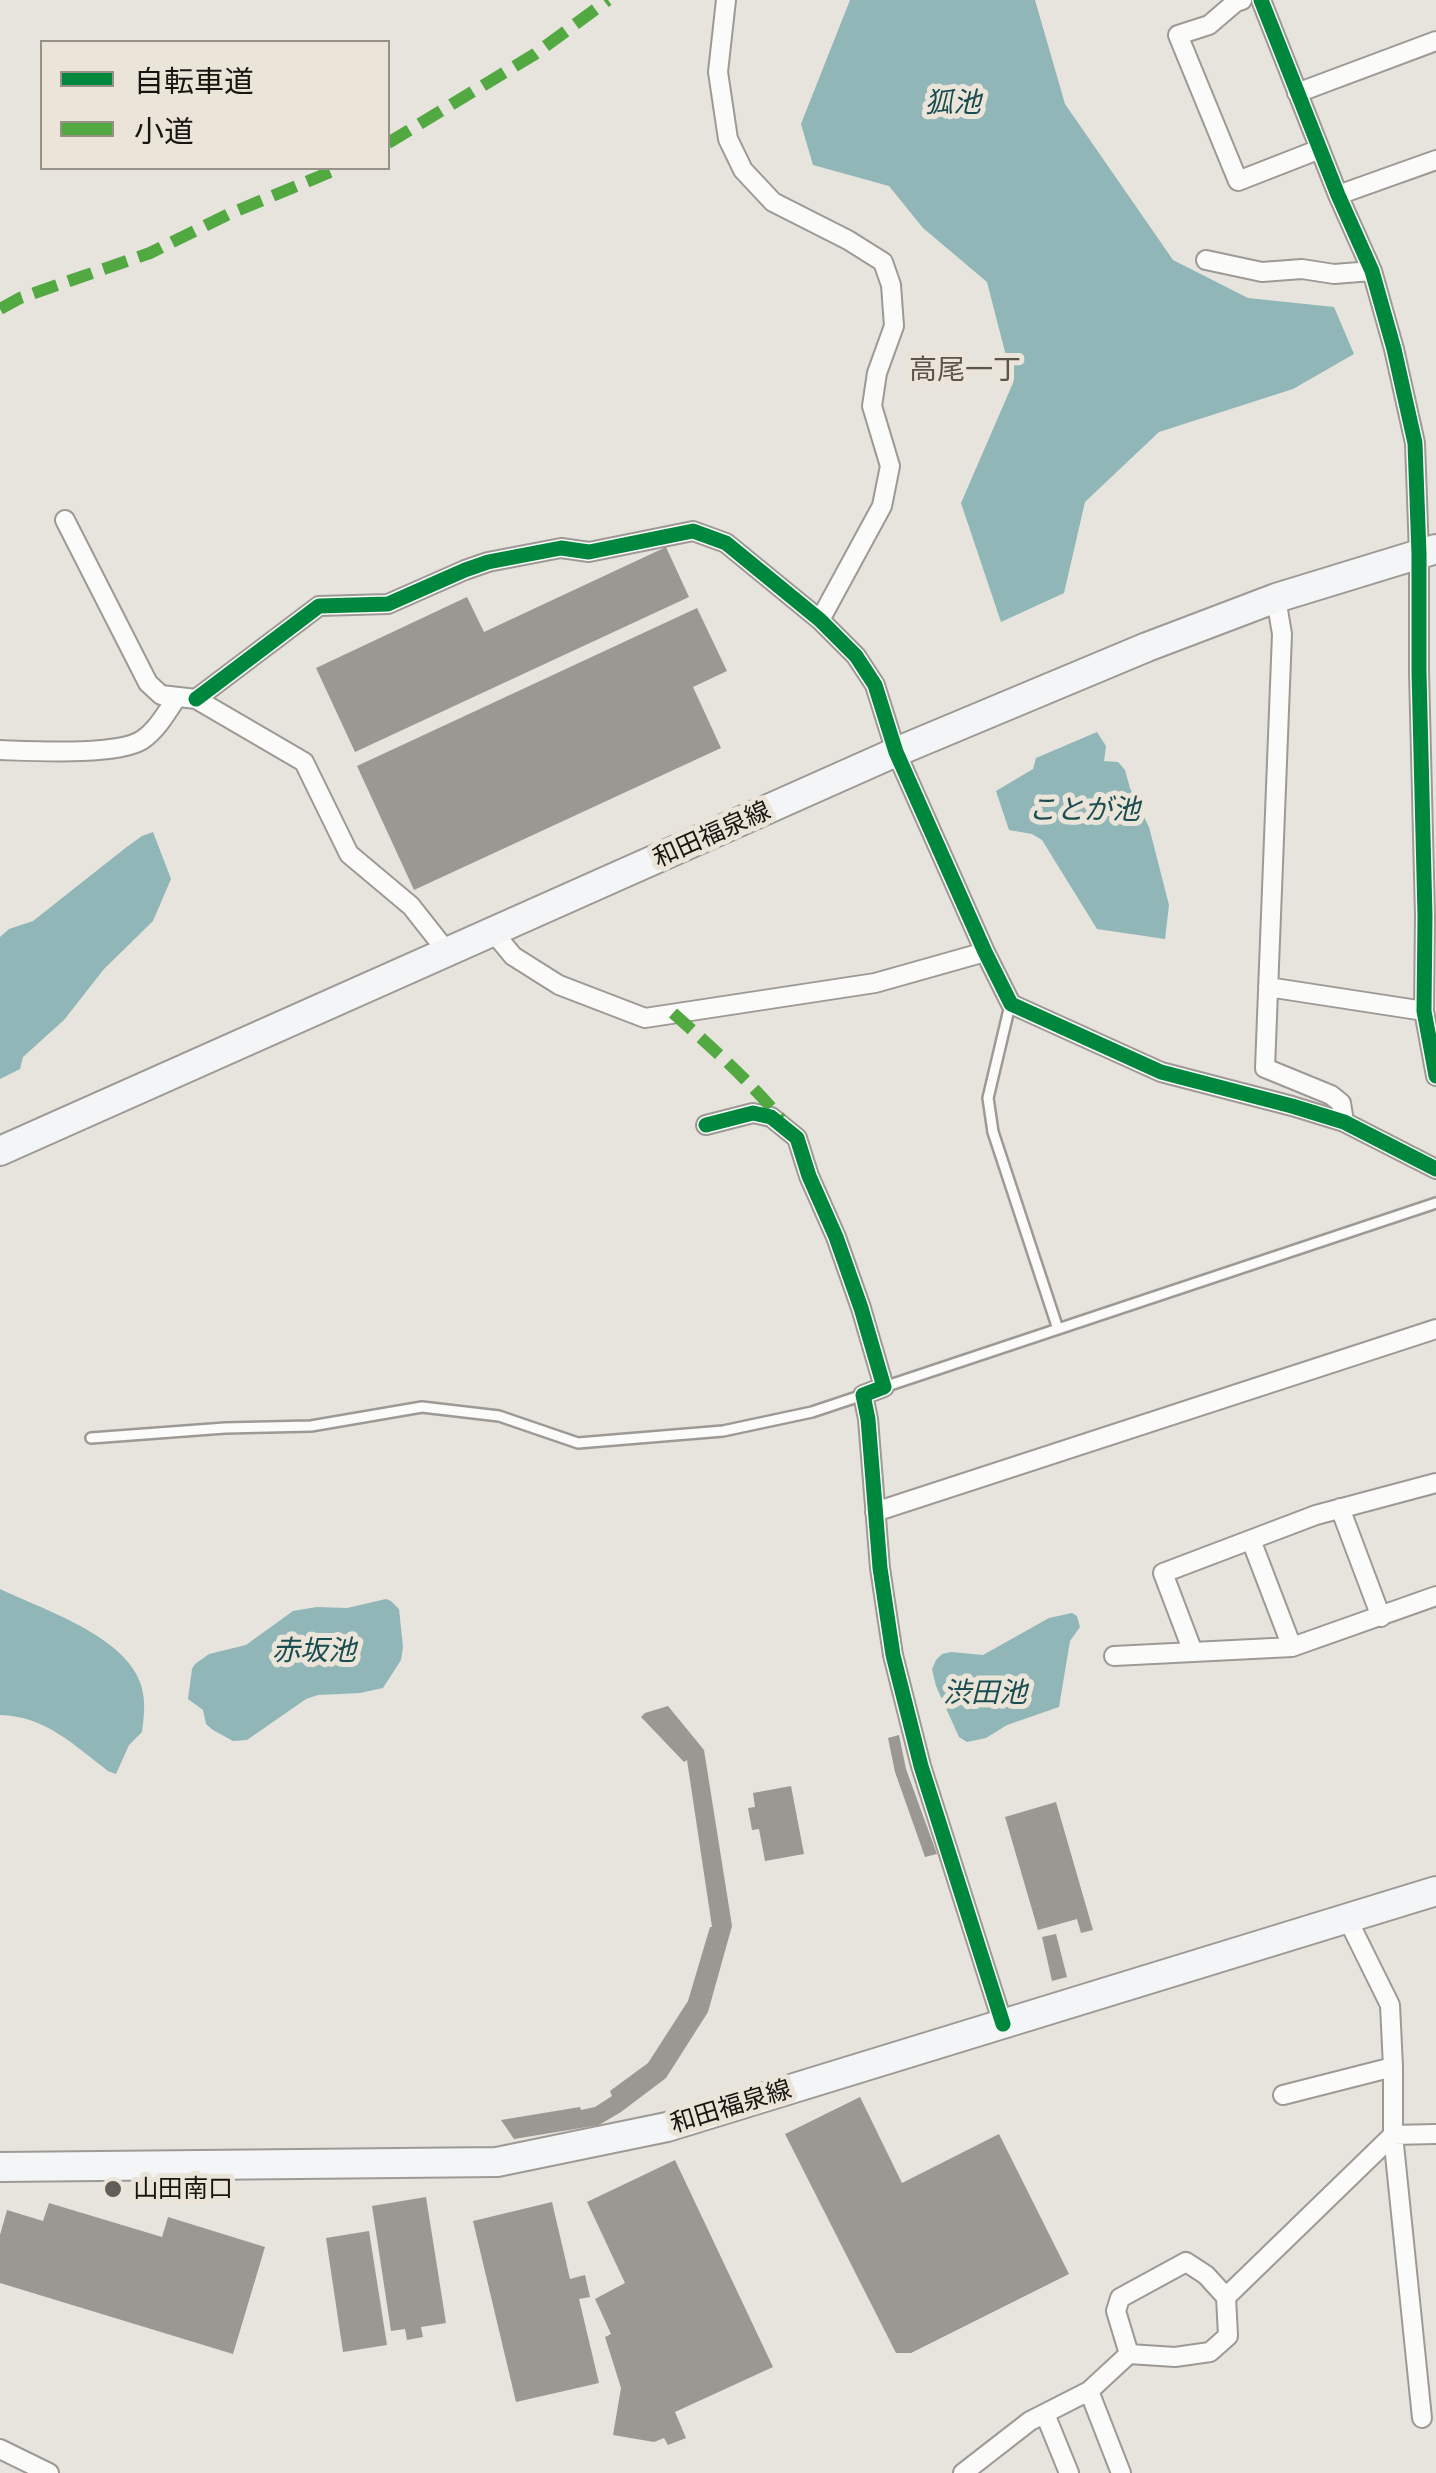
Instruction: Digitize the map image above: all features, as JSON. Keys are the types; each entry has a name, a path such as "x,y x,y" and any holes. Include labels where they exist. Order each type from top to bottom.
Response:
{"main road":[{"name":"和田福泉線","path":"0,1151 896,752 1147,647 1276,598 1428,552"},
{"name":"和田福泉線","path":"0,2167 497,2162 667,2127 1436,1892"}],"street":[{"path":"726,0 718,72 728,139 743,170 773,202 884,262 891,285 894,326 877,372 872,406 890,466 888,480 882,506 820,620"},
{"path":"1242,0 1209,25 1178,35 1238,182 1320,149"},
{"path":"1261,0 1372,272 1415,443 1428,552 1419,672 1431,916 1424,1011 1436,1076"},
{"path":"1297,93 1436,41"},
{"path":"1338,194 1436,160"},
{"path":"1206,260 1262,272 1372,272"},
{"path":"65,520 148,683 160,696 187,698 304,762 349,854 411,906 448,953"},
{"path":"0,750 122,748 139,742 187,698 319,606 388,604 488,562 561,548 589,552 692,531 726,543 820,620 856,656 875,685 896,752 1011,1004 1161,1072 1344,1122 1436,1170"},
{"path":"1276,598 1282,634 1265,1068 1331,1094 1342,1104 1344,1122"},
{"path":"494,933 513,956 558,985 645,1018 876,984 985,952"},
{"path":"1268,987 1424,1011"},
{"path":"706,1125 754,1113 771,1116 797,1138 808,1176 836,1237 861,1308 884,1387 863,1394 880,1568 898,1674 920,1766 1003,2024"},
{"path":"876,1512 1436,1329"},
{"path":"1192,1652 1163,1573 1316,1514 1436,1483"},
{"path":"1340,1508 1380,1617"},
{"path":"1251,1540 1292,1646"},
{"path":"1114,1656 1292,1646 1436,1596"},
{"path":"1347,1918 1390,2005 1393,2136 1422,2418"},
{"path":"1283,2095 1394,2066"},
{"path":"1226,2297 1393,2136 1436,2134"},
{"path":"971,2470 1030,2421 1089,2391 1129,2354 1176,2358 1210,2352 1228,2336 1226,2297 1206,2275 1186,2262 1120,2298 1116,2312 1129,2354"},
{"path":"1089,2391 1122,2473"},
{"path":"1045,2414 1069,2473"},
{"path":"0,2449 49,2473"}],"lane":[{"path":"1011,1004 988,1098 993,1132 1058,1329"},
{"path":"884,1387 1436,1202"},
{"path":"91,1438 311,1426 422,1406 499,1416 578,1443 724,1431 812,1412 863,1394"}],"water":[{"name":"狐池","path":"850,0 1035,0 1065,104 1173,260 1248,298 1334,307 1354,354 1293,389 1159,432 1085,502 1064,593 1001,622 961,503 1013,383 987,282 923,228 889,186 813,165 801,124"},
{"name":"ことが池","path":"1097,732 1106,746 1104,761 1118,762 1125,770 1149,827 1169,905 1165,939 1097,929 1042,840 1009,830 996,791 1033,769 1036,758"},
{"path":"153,832 171,879 153,921 104,969 64,1020 23,1057 20,1069 0,1079 0,937 9,929 33,921 128,846"},
{"path":"0,1589 81,1626 119,1652 132,1668 144,1697 142,1732 129,1745 116,1774 45,1726 0,1715"},
{"name":"赤坂池","path":"386,1599 399,1609 403,1647 401,1660 383,1688 306,1699 247,1740 233,1741 206,1724 203,1710 188,1699 195,1664 209,1654 246,1645 293,1611 347,1608"},
{"name":"渋田池","path":"1072,1613 1080,1627 1070,1641 1059,1707 1007,1725 986,1738 967,1742 959,1737 936,1686 932,1669 936,1660 951,1652 983,1655 1049,1618"}],"building":[{"path":"666,547 689,597 355,752 316,668 467,597 484,632"},
{"path":"697,608 727,671 693,687 721,748 414,890 357,766"},
{"path":"668,1706 704,1750 732,1926 708,2012 666,2078 621,2112 599,2125 514,2139 501,2120 595,2107 612,2096 610,2091 648,2063 688,2001 712,1927 687,1760 684,1762 641,1717"},
{"path":"899,1735 906,1769 937,1854 925,1857 895,1772 888,1738"},
{"path":"791,1786 804,1854 765,1861 759,1829 752,1830 748,1808 755,1807 753,1793"},
{"path":"1056,1802 1093,1930 1081,1933 1077,1919 1038,1930 1005,1817"},
{"path":"1056,1934 1067,1977 1052,1981 1042,1937"},
{"path":"860,2097 902,2183 999,2134 1069,2274 911,2353 896,2353 785,2134"},
{"path":"675,2160 773,2367 675,2412 686,2438 668,2445 664,2438 654,2442 613,2435 621,2388 605,2337 611,2334 595,2299 625,2283 587,2202"},
{"path":"426,2197 446,2323 421,2327 423,2337 407,2340 405,2329 391,2331 372,2206"},
{"path":"552,2202 570,2279 585,2275 590,2297 579,2299 599,2383 516,2402 473,2221"},
{"path":"49,2203 162,2237 168,2217 265,2247 233,2354 0,2283 0,2235 7,2210 43,2221"},
{"path":"369,2231 387,2345 343,2352 326,2238"}],"marked path":[{"path":"390,142 535,54 608,0"},
{"path":"0,309 20,298 150,253 229,214 335,170"},
{"path":"673,1013 743,1077 781,1119"}],"cycle path":[{"path":"1261,0 1372,271 1415,443 1424,1011 1436,1076"},
{"path":"196,699 319,606 388,604 488,562 561,548 589,552 693,531 726,543 820,620 856,656 875,685 896,752 1011,1004 1161,1072 1344,1122 1436,1169"},
{"path":"706,1125 753,1113 771,1117 797,1138 861,1308 884,1387 863,1395 893,1655 921,1766 1003,2024"}],"place":[{"name":"山田南口","path":"113,2189"}],"district":[{"name":"高尾一丁","path":"965,371"}]}
